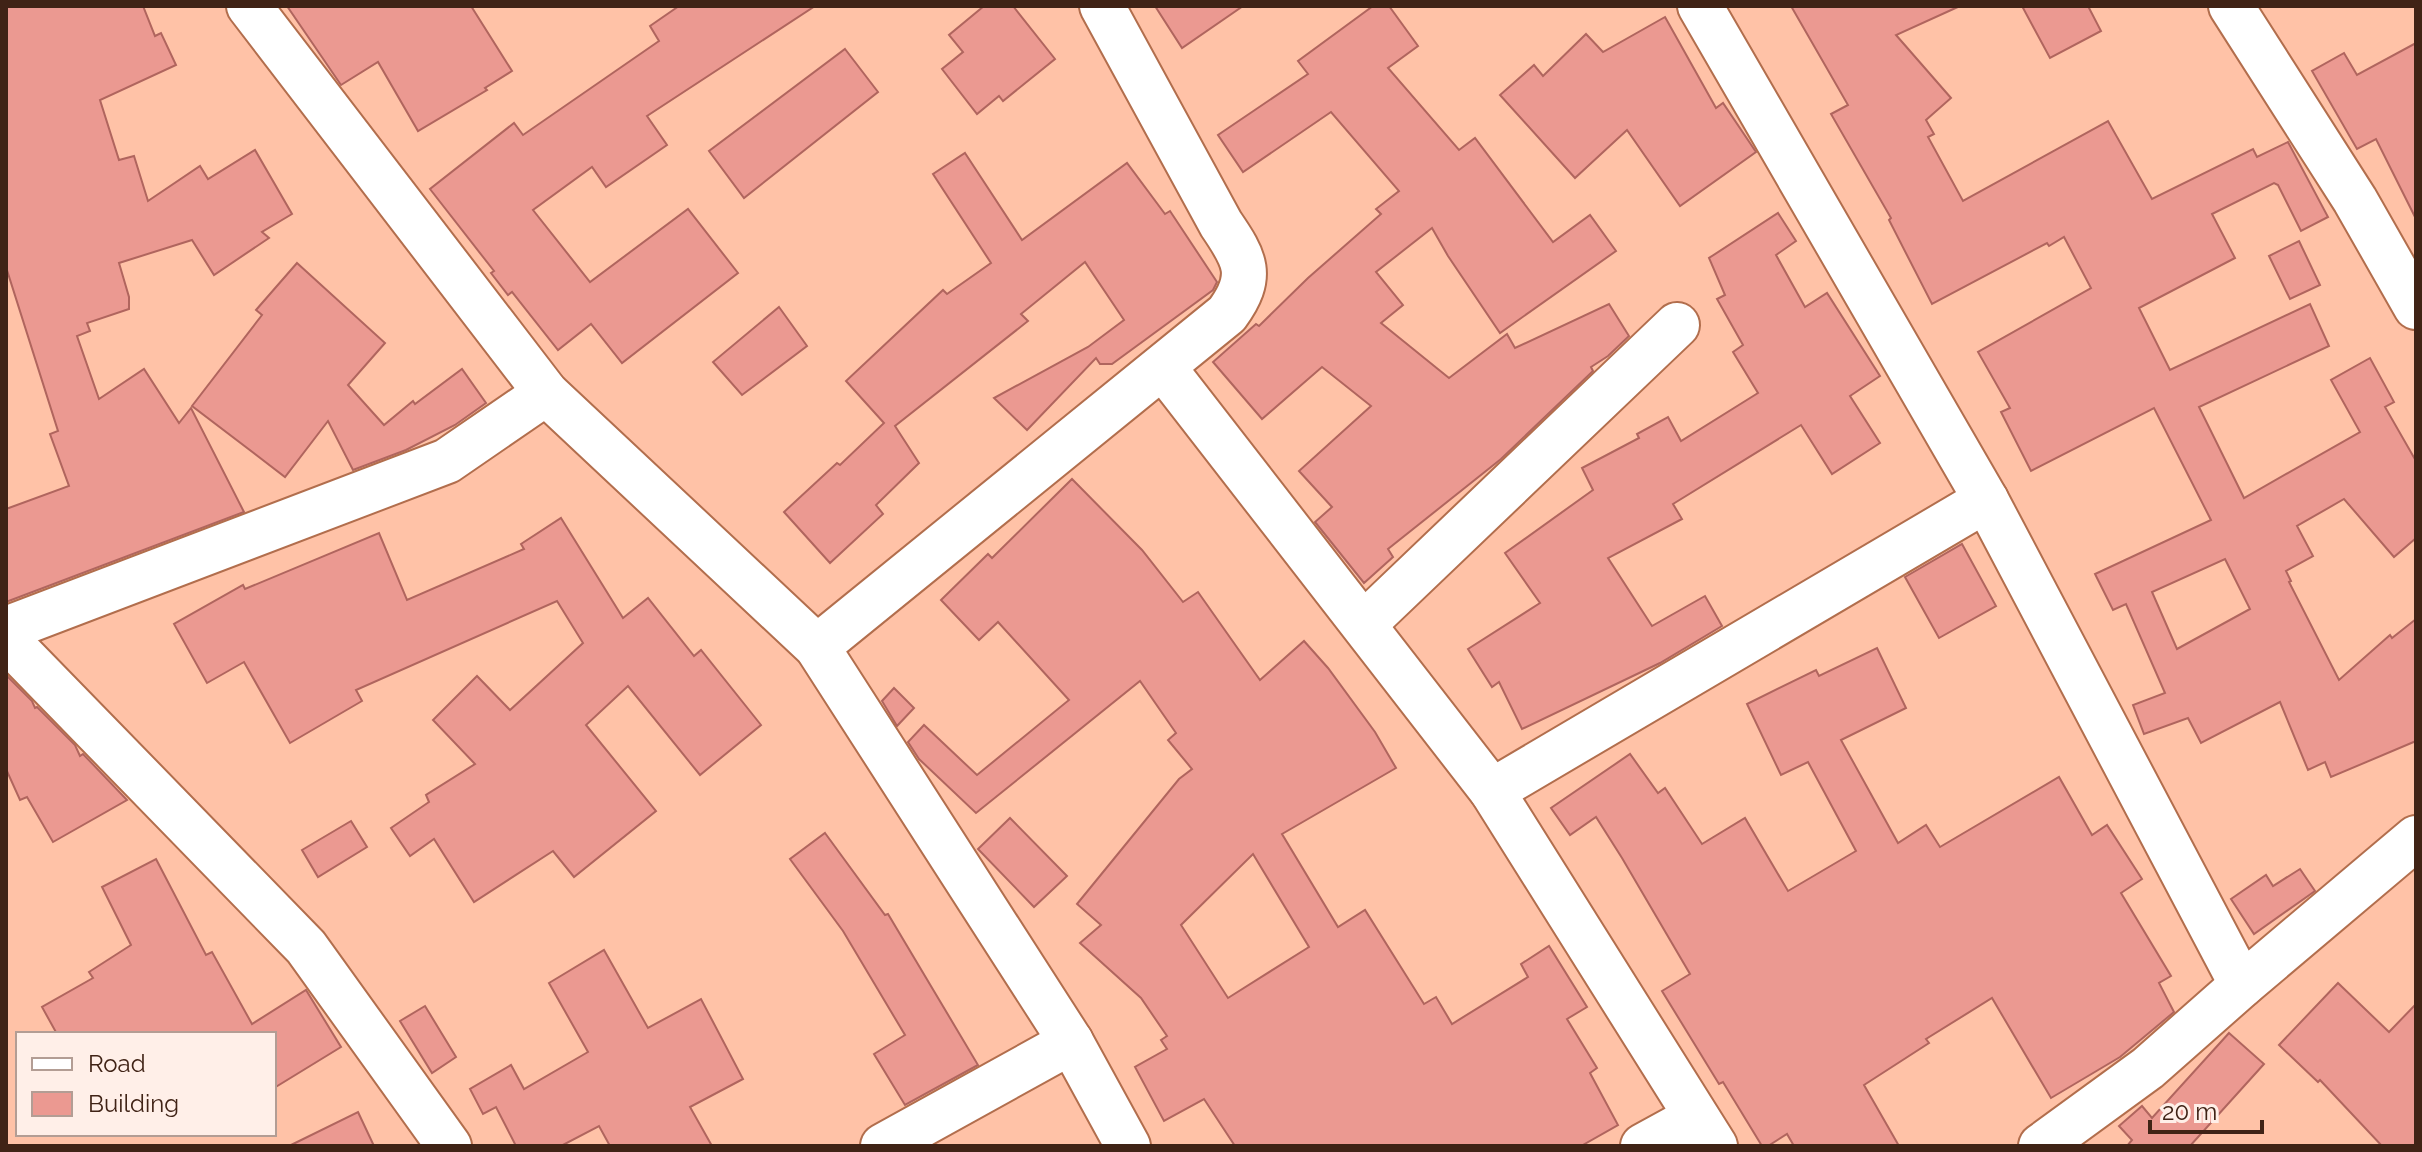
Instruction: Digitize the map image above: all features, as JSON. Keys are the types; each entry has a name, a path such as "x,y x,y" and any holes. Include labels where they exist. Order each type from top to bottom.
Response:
{"street":[{"path":"249,6 546,393 817,647 1071,1042 1128,1146"},
{"path":"817,647 1227,314 1244,285 1244,266 1239,249 1221,224 1102,6"},
{"path":"1700,6 1986,500 2242,985"},
{"path":"2231,6 2355,200 2416,307"},
{"path":"1364,624 1677,325"},
{"path":"1163,367 1492,791 1706,1131 1643,1146"},
{"path":"6,629 447,461 546,393"},
{"path":"1492,791 1986,500"},
{"path":"6,639 306,947 449,1146"},
{"path":"2041,1146 2148,1068 2416,838"},
{"path":"883,1146 1071,1042"}],"building":[{"path":"6,6 143,6 155,36 161,33 176,65 100,100 119,160 134,156 148,201 200,166 208,179 255,150 292,214 262,232 269,238 214,275 192,240 119,263 129,297 129,309 87,323 90,331 77,336 99,399 144,369 179,423 191,408 244,512 6,602 6,509 69,486 50,434 58,431 6,267"},
{"path":"287,6 471,6 512,71 485,88 487,90 418,131 378,62 341,85"},
{"path":"679,6 815,6 647,116 667,145 606,187 592,167 533,210 590,282 688,209 738,273 622,363 591,324 558,350 512,292 508,295 491,273 494,271 430,189 514,123 523,135 659,41 650,26"},
{"path":"984,6 1013,6 1055,59 1003,101 999,96 977,114 942,69 963,52 949,35"},
{"path":"1155,6 1243,6 1182,48"},
{"path":"1373,6 1389,6 1418,46 1388,68 1459,150 1475,138 1553,242 1590,215 1616,251 1500,333 1432,228 1376,272 1403,305 1381,323 1449,378 1507,334 1515,348 1609,304 1629,336 1591,367 1593,371 1501,459 1388,549 1393,557 1364,583 1315,522 1332,507 1299,471 1371,406 1322,367 1262,419 1213,362 1256,324 1259,326 1381,214 1376,209 1399,191 1331,112 1243,172 1218,135 1308,74 1298,61"},
{"path":"1791,6 1960,6 1896,35 1951,98 1926,120 1934,134 1928,137 1963,201 2108,121 2152,199 2253,149 2257,157 2288,142 2328,217 2301,231 2278,185 2274,183 2212,214 2235,258 2139,308 2170,370 2310,304 2329,346 2199,407 2244,498 2360,432 2331,380 2370,358 2394,402 2385,407 2416,461 2416,538 2394,557 2344,499 2297,526 2313,556 2286,571 2339,680 2390,635 2392,638 2416,619 2416,741 2331,777 2325,762 2308,770 2280,702 2201,743 2188,718 2144,734 2133,705 2165,693 2126,604 2113,610 2095,574 2211,520 2154,408 2031,471 2001,412 2010,408 1978,352 2091,288 2064,237 1932,304 1889,220 1891,218 1831,114 1848,105","holes":["2225,559 2250,609 2177,649 2152,592"]},
{"path":"2022,6 2088,6 2101,31 2050,58"},
{"path":"1665,17 1716,108 1723,103 1756,152 1680,206 1627,130 1575,178 1500,95 1534,65 1543,76 1586,34 1603,52"},
{"path":"2416,43 2416,219 2376,139 2357,149 2312,71 2344,53 2357,75"},
{"path":"845,49 878,92 744,198 709,151"},
{"path":"965,153 1022,240 1127,163 1165,214 1170,211 1217,282 1213,290 1112,364 1100,364 1096,358 1027,430 994,398 1088,347 1124,320 1085,262 1021,314 1028,321 895,426 919,463 876,505 883,514 830,563 784,512 884,423 846,381 943,290 947,294 991,263 933,174"},
{"path":"1778,213 1796,241 1776,255 1805,307 1827,293 1880,376 1850,396 1880,443 1832,474 1801,425 1673,504 1682,519 1608,558 1652,626 1705,596 1722,626 1660,663 1522,729 1499,682 1492,687 1468,649 1540,603 1505,553 1593,490 1582,468 1639,438 1637,434 1668,417 1681,441 1758,393 1733,352 1743,345 1717,299 1725,295 1709,258"},
{"path":"2299,241 2320,285 2290,299 2269,256"},
{"path":"297,263 385,343 348,385 384,425 413,401 415,404 462,369 486,403 455,425 406,450 353,470 328,421 285,477 192,406 262,315 256,310"},
{"path":"779,307 807,346 742,395 713,362"},
{"path":"1072,479 1142,550 1183,602 1198,592 1260,680 1304,641 1375,732 1396,768 1282,834 1338,927 1365,910 1424,1004 1436,997 1452,1024 1528,977 1521,964 1549,946 1587,1007 1567,1019 1597,1068 1590,1073 1618,1125 1581,1146 1235,1146 1204,1099 1164,1121 1135,1067 1167,1049 1161,1040 1167,1036 1141,998 1080,943 1101,925 1077,904 1179,779 1192,769 1168,740 1176,733 1140,681 976,813 919,759 908,742 924,725 977,775 1069,700 998,622 979,640 941,600 988,554 992,558","holes":["1253,854 1309,947 1228,998 1181,925"]},
{"path":"561,518 623,618 648,598 694,656 701,650 761,725 700,775 628,686 586,725 656,811 574,877 553,851 474,902 434,839 410,856 391,828 429,802 426,795 475,764 433,720 477,676 510,710 583,643 557,601 356,690 362,701 290,743 244,662 207,683 174,624 243,585 245,589 379,533 407,600 524,549 521,544"},
{"path":"1962,544 1996,606 1939,638 1905,577"},
{"path":"1877,648 1906,708 1841,740 1898,843 1926,825 1940,847 2059,777 2092,835 2107,825 2142,879 2121,893 2171,976 2159,983 2174,1012 2120,1057 2051,1098 1992,998 1926,1039 1929,1043 1864,1085 1899,1146 1794,1146 1787,1134 1768,1146 1762,1146 1723,1082 1719,1084 1662,991 1690,974 1622,858 1596,817 1570,835 1551,808 1630,754 1658,793 1665,788 1702,844 1745,818 1788,891 1856,851 1808,762 1781,775 1747,704 1816,670 1819,676"},
{"path":"6,675 35,708 75,745 80,756 83,754 127,800 53,842 27,797 20,800 6,769"},
{"path":"894,688 914,708 897,726 882,701"},
{"path":"1010,818 1067,876 1034,907 978,849"},
{"path":"351,821 367,847 318,877 302,850"},
{"path":"825,833 885,915 888,914 978,1065 905,1105 874,1054 905,1035 843,931 790,859"},
{"path":"156,859 206,955 212,952 252,1024 306,990 341,1047 276,1087 276,1032 56,1032 42,1007 93,978 89,972 131,945 102,887"},
{"path":"2300,869 2315,891 2254,934 2231,899 2266,875 2273,886"},
{"path":"604,950 648,1028 701,999 743,1079 690,1107 712,1146 610,1146 599,1126 561,1146 516,1146 496,1107 483,1114 470,1089 511,1065 524,1089 588,1052 549,983"},
{"path":"2338,983 2389,1032 2416,1004 2416,1146 2382,1146 2320,1080 2318,1082 2279,1045"},
{"path":"425,1006 456,1057 432,1073 400,1021"},
{"path":"2229,1033 2264,1064 2190,1146 2127,1146 2132,1140 2119,1126 2142,1106 2152,1118"},
{"path":"358,1112 374,1146 289,1146"}]}
